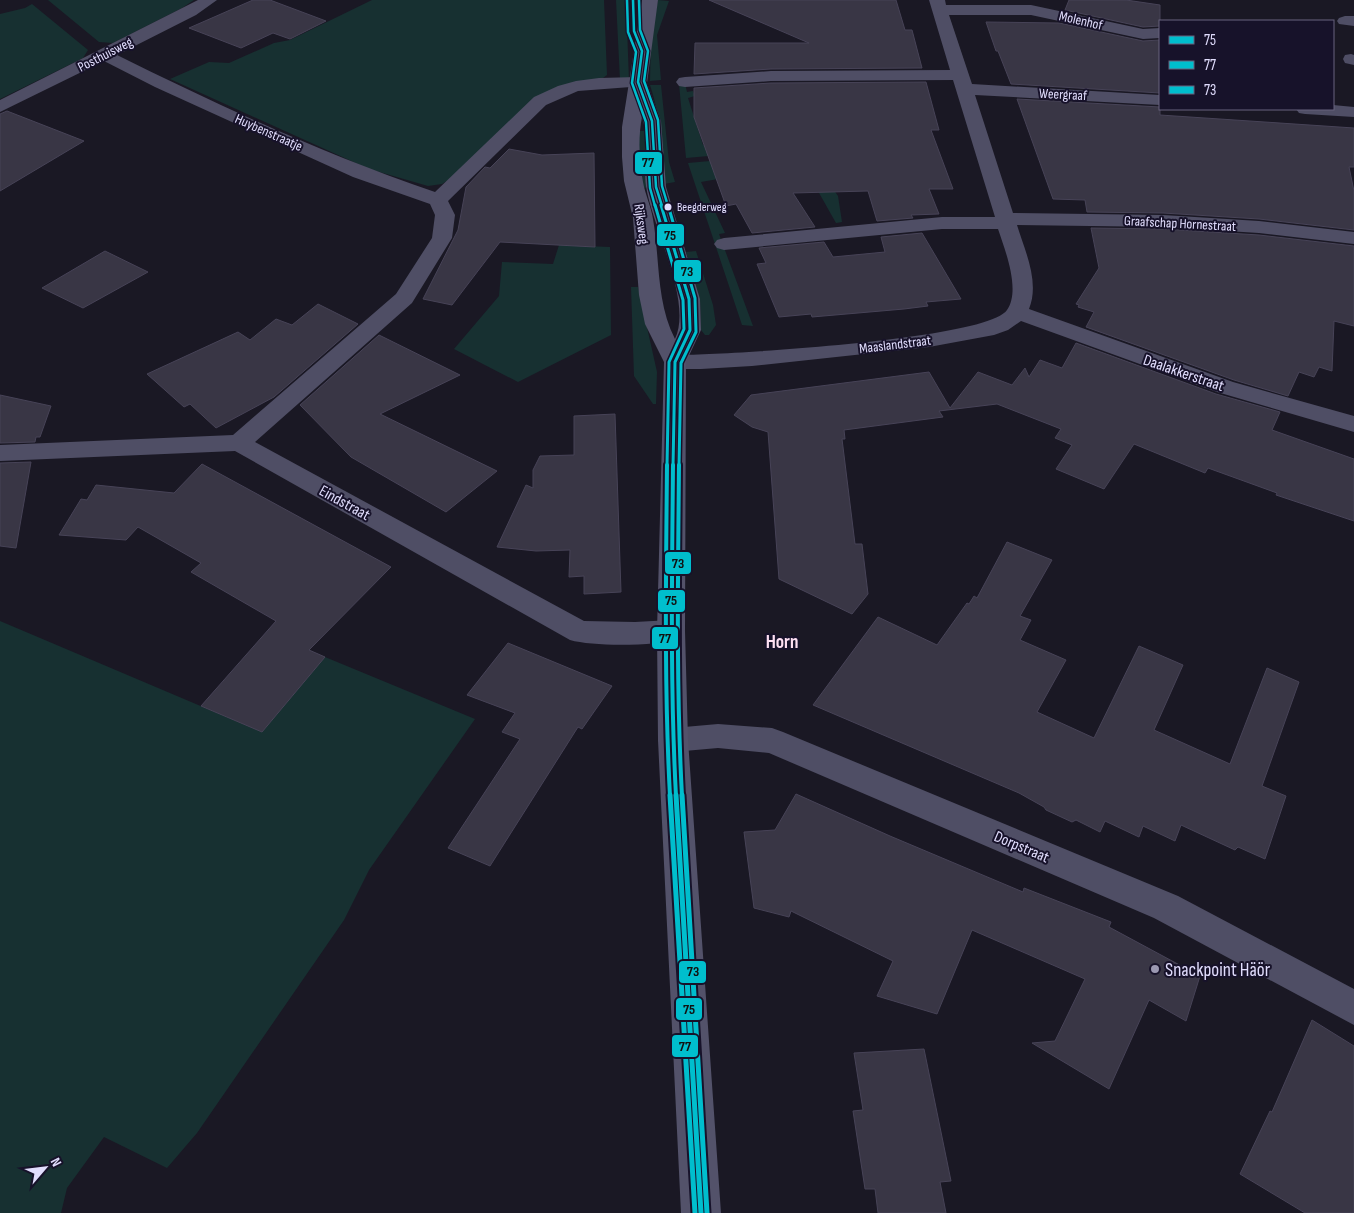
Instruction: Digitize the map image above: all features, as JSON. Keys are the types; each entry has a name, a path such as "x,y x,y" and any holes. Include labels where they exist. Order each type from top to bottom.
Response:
{"main road":[{"name":"Rijksweg","path":"633,0 634,31 642,51"},
{"name":"Rijksweg","path":"650,0 632,127 630,156 633,181 643,218 646,271 656,324 675,362"},
{"name":"Rijksweg","path":"638,82 652,121 656,186 688,292 690,330 675,362 671,631 673,740 701,1213"}],"street":[{"name":"Posthuisweg","path":"0,108 103,54 190,12 209,0"},
{"name":"Molenhof","path":"939,5 1031,10 1143,34 1159,33"},
{"path":"939,5 1021,270 1024,299 1017,312"},
{"name":"Huybenstraatje","path":"103,54 161,84 360,174 438,200"},
{"path":"685,82 771,76 963,82"},
{"path":"0,454 239,443 404,298 442,238 446,215 438,200 540,101 559,90 584,85 638,82"},
{"name":"Weergraaf","path":"963,82 1159,100"},
{"path":"1321,110 1354,112"},
{"path":"724,244 942,223 1006,221"},
{"name":"Graafschap Hornestraat","path":"1006,221 1163,221 1259,227 1354,238"},
{"name":"Maaslandstraat","path":"675,362 715,362 932,340 994,327 1009,320 1017,312"},
{"name":"Daalakkerstraat","path":"1017,312 1225,386 1354,424"},
{"name":"Eindstraat","path":"239,443 580,632 635,633 671,631"},
{"name":"Dorpstraat","path":"673,740 718,736 772,741 1166,907 1354,1008"}],"green space":[{"path":"48,0 194,0 113,43 99,42"},
{"path":"372,0 604,0 607,75 600,80 556,89 453,177 442,184 428,186 369,169 170,79 209,62 229,63 274,43 290,40"},
{"path":"616,0 626,0 629,81 620,80"},
{"path":"658,0 669,1 657,35 661,80 650,81 651,35"},
{"path":"32,4 88,50 83,58 0,99 0,14 25,8"},
{"path":"679,84 685,84 687,92 693,91 695,96 688,98 703,145 716,144 720,155 686,158"},
{"path":"650,85 661,85 669,162 675,182 664,184 659,121"},
{"path":"638,131 647,131 649,187 643,188 639,163"},
{"path":"710,161 718,179 701,182 725,233 719,234 753,326 742,325 688,163"},
{"path":"805,168 822,173 838,196 842,222 836,223"},
{"path":"559,245 610,247 611,335 518,382 454,349 499,296 502,262 553,264"},
{"path":"696,251 713,305 716,325 709,335 705,335 701,330 700,300 686,252"},
{"path":"631,287 638,287 657,372 656,404 653,404 634,376"},
{"path":"0,621 262,732 325,657 475,719 369,870 344,920 197,1133 167,1168 104,1137 67,1188 61,1213 0,1213"}],"building":[{"path":"253,0 270,0 326,21 290,39 273,33 241,48 189,28"},
{"path":"709,0 896,0 905,30 912,30 922,68 771,69 694,74 695,43 809,43"},
{"path":"1069,0 1126,0 1160,5 1160,20 1159,26 1143,27 1065,10"},
{"path":"986,22 1059,23 1143,41 1159,40 1159,93 1011,84 998,51 996,51"},
{"path":"926,82 939,130 931,130 953,189 929,189 939,214 911,215 913,218 877,221 868,191 793,193 815,227 752,233 736,204 726,206 694,117 694,88 771,83"},
{"path":"1017,99 1159,107 1160,115 1354,128 1354,167 1349,167 1354,191 1354,230 1259,219 1163,213 1087,212 1085,200 1053,199"},
{"path":"7,111 84,141 0,191 0,114"},
{"path":"509,149 542,155 594,153 595,247 500,242 452,305 423,299 458,230 466,187 485,167 490,168"},
{"path":"1091,228 1163,229 1259,235 1354,246 1354,326 1334,321 1332,371 1319,367 1314,377 1299,372 1288,396 1234,380 1086,327 1094,312 1078,307 1079,305 1076,304 1099,268"},
{"path":"922,233 961,299 926,302 928,306 904,309 812,317 811,314 779,317 757,264 766,263 759,248 824,242 833,257 885,252 881,237"},
{"path":"105,251 148,272 83,308 42,288"},
{"path":"318,304 358,324 274,397 216,428 190,404 184,407 147,374 238,332 250,340 276,319 292,325"},
{"path":"379,335 460,375 380,414 497,471 446,512 351,457 300,405"},
{"path":"1076,343 1216,394 1280,412 1272,430 1354,459 1354,521 1276,495 1277,493 1208,468 1205,473 1134,444 1104,489 1056,469 1072,445 1055,438 1061,429 997,404 939,411 943,417 844,430 845,439 842,439 855,544 862,544 868,594 852,614 779,579 768,432 752,427 734,415 751,395 929,372 950,408 978,372 1012,385 1025,368 1029,377 1040,360 1062,368"},
{"path":"0,395 51,406 40,437 36,437 35,442 0,443"},
{"path":"615,414 621,592 584,594 584,576 569,577 570,550 536,551 497,547 526,485 533,488 533,470 540,456 574,455 574,416"},
{"path":"31,462 16,548 0,546 0,463"},
{"path":"202,464 391,567 309,650 325,657 262,732 201,706 276,621 191,572 201,563 138,527 126,540 59,535 81,499 87,500 96,485 174,493"},
{"path":"1007,542 1052,560 1020,616 1031,620 1020,640 1066,660 1037,712 1094,738 1139,646 1183,665 1154,730 1230,764 1267,668 1299,682 1262,786 1286,796 1265,859 1238,847 1235,850 1181,825 1175,841 1143,826 1139,837 1105,821 1100,832 1076,820 1072,822 1046,810 1019,793 813,705 878,617 937,645 967,603 969,604 974,596 977,598"},
{"path":"508,643 612,686 582,729 578,727 490,866 448,848 520,739 502,732 515,713 467,695"},
{"path":"796,794 1023,892 1024,888 1111,922 1109,927 1200,976 1186,1021 1149,1000 1109,1089 1032,1043 1055,1041 1085,979 972,930 937,1014 877,996 893,961 791,911 789,917 754,908 744,832 775,830"},
{"path":"1312,1020 1354,1046 1354,1213 1305,1213 1240,1174 1270,1111 1272,1112"},
{"path":"924,1049 951,1181 940,1182 946,1213 878,1213 875,1189 865,1189 853,1111 863,1110 854,1053"}],"transit line":[{"name":"77","path":"627,0 628,32 636,52 632,83 646,122 650,188 683,300 684,329 669,362 665,631 667,740 695,1213"},
{"name":"75","path":"633,0 634,31 642,51 638,82 652,121 656,187 689,299 690,330 675,362 671,631 673,740 701,1213"},
{"name":"73","path":"639,0 640,30 648,51 644,81 658,120 662,186 695,298 696,332 681,363 677,631 679,740 707,1213"}],"place":[{"name":"Beegderweg","path":"668,207"},
{"name":"Snackpoint Häör","path":"1155,969"}],"district":[{"name":"Horn","path":"782,641"}]}
